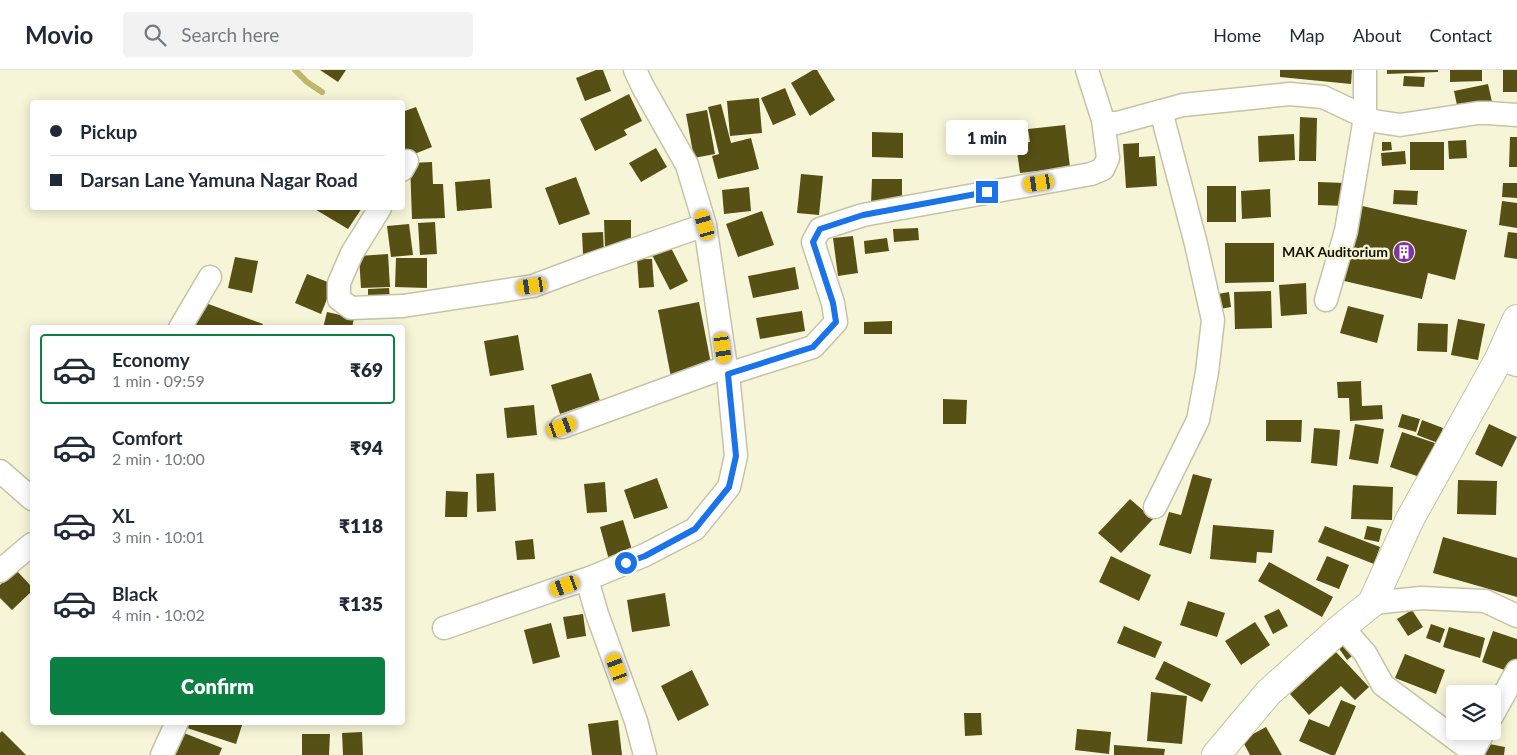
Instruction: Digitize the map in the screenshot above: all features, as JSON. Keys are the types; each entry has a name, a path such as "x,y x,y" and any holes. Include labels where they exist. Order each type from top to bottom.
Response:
{"main road":[{"path":"1216,755 1270,692 1342,627 1372,603 1410,519 1508,362 1517,319"}],"street":[{"path":"444,628 590,578 645,556 695,529 729,487 736,456 727,370 705,225 688,166 635,70"},
{"path":"562,427 727,370 813,347 836,322 833,303 813,242 820,229 863,215 1091,174 1103,169 1107,164 1108,154 1103,120 1087,70"},
{"path":"1326,300 1346,231 1366,117 1365,70"},
{"path":"1103,120 1108,123 1117,123 1183,104 1290,94 1323,97 1374,121 1400,125 1488,112 1517,115"},
{"path":"1155,507 1198,420 1207,372 1213,320 1196,244 1161,111"},
{"path":"379,210 352,253 339,283 339,299 351,308 403,306 532,286 705,225"},
{"path":"182,325 210,277"},
{"path":"0,471 30,497"},
{"path":"0,571 30,546"},
{"path":"590,578 588,584 597,614 636,721 644,755"},
{"path":"1372,603 1421,598 1485,601 1517,616"},
{"path":"1342,627 1365,653 1383,685 1472,753 1479,740"},
{"path":"1501,700 1517,671"},
{"path":"162,755 176,725"}],"building":[{"path":"320,70 346,70 338,82"},
{"path":"596,70 603,70 611,91 585,101 576,78"},
{"path":"813,70 817,70 835,100 810,116 791,83"},
{"path":"1280,70 1352,70 1351,84 1280,77"},
{"path":"1387,70 1438,70 1438,72 1387,74"},
{"path":"1450,70 1482,70 1482,81 1450,82"},
{"path":"1503,70 1517,70 1517,92 1503,92"},
{"path":"1404,76 1425,77 1424,87 1403,86"},
{"path":"1488,84 1492,102 1458,110 1454,91"},
{"path":"785,88 796,115 773,125 761,98"},
{"path":"629,94 642,121 624,130 627,135 595,151 580,119"},
{"path":"759,98 762,133 730,136 727,101"},
{"path":"721,104 731,143 751,138 759,169 718,179 712,156 719,154 708,107"},
{"path":"416,107 432,147 405,158 405,111"},
{"path":"707,110 715,154 694,158 686,114"},
{"path":"1300,117 1317,118 1316,161 1299,161"},
{"path":"1065,125 1070,167 1020,173 1016,144 1030,142 1028,129"},
{"path":"872,132 903,133 903,158 872,157"},
{"path":"1294,134 1295,160 1259,162 1258,136"},
{"path":"1510,137 1517,137 1517,167 1509,167"},
{"path":"1466,140 1467,158 1449,159 1448,141"},
{"path":"1382,142 1391,142 1392,150 1382,151"},
{"path":"1410,142 1444,142 1444,170 1410,170"},
{"path":"1139,143 1139,157 1155,156 1157,186 1126,188 1123,144"},
{"path":"656,148 667,167 641,182 629,163"},
{"path":"1405,151 1406,164 1382,166 1381,153"},
{"path":"432,162 433,184 443,184 445,218 412,219 410,163"},
{"path":"801,174 823,176 819,215 797,213"},
{"path":"576,177 590,214 559,225 545,188"},
{"path":"490,179 492,208 457,211 455,182"},
{"path":"872,179 902,179 902,205 871,204"},
{"path":"1318,182 1345,183 1345,206 1318,205"},
{"path":"1503,183 1517,183 1517,198 1502,197"},
{"path":"1207,186 1236,186 1236,222 1207,222"},
{"path":"749,187 751,211 724,214 722,190"},
{"path":"1270,189 1271,217 1242,219 1241,191"},
{"path":"1394,190 1418,191 1417,205 1393,204"},
{"path":"1502,201 1517,203 1517,228 1499,225"},
{"name":"MAK Auditorium","path":"1358,205 1467,230 1455,280 1428,273 1422,299 1340,280"},
{"path":"316,210 361,210 348,229"},
{"path":"762,211 774,245 738,257 726,224"},
{"path":"604,220 631,220 631,247 605,247"},
{"path":"435,222 437,254 420,255 418,223"},
{"path":"409,224 413,255 391,257 387,226"},
{"path":"918,228 919,240 894,242 893,229"},
{"path":"603,232 604,254 583,254 582,233"},
{"path":"1508,232 1517,233 1517,259 1504,257"},
{"path":"853,236 858,273 838,276 833,238"},
{"path":"887,238 889,251 865,254 864,241"},
{"path":"1225,243 1274,243 1274,282 1225,283"},
{"path":"669,244 688,281 670,290 651,253"},
{"path":"388,254 390,287 361,288 359,256"},
{"path":"235,257 258,261 252,293 228,288"},
{"path":"396,258 427,258 427,288 395,287"},
{"path":"637,259 652,259 654,287 639,288"},
{"path":"795,267 799,289 753,298 748,276"},
{"path":"307,274 333,284 321,314 295,303"},
{"path":"1306,283 1307,314 1281,316 1279,285"},
{"path":"389,288 390,300 368,301 368,289"},
{"path":"1271,291 1272,328 1235,329 1234,292"},
{"path":"1229,292 1231,307 1220,309 1218,294"},
{"path":"203,302 263,324 262,325 195,325"},
{"path":"699,302 712,369 671,377 658,310"},
{"path":"1348,306 1384,315 1377,343 1340,333"},
{"path":"802,311 805,331 760,339 756,318"},
{"path":"327,312 354,318 353,325 324,325"},
{"path":"1458,319 1485,324 1478,360 1451,355"},
{"path":"892,321 892,334 864,334 864,322"},
{"path":"1418,323 1448,324 1447,352 1417,351"},
{"path":"518,335 524,370 490,376 484,341"},
{"path":"591,373 601,404 581,410 580,407 560,414 551,385"},
{"path":"1361,381 1362,406 1382,405 1383,419 1350,421 1349,398 1338,398 1337,382"},
{"path":"943,399 967,400 966,424 943,424"},
{"path":"534,405 537,435 507,438 504,408"},
{"path":"1402,414 1420,419 1416,432 1398,427"},
{"path":"1266,420 1302,420 1301,442 1266,441"},
{"path":"1422,420 1443,428 1438,443 1417,435"},
{"path":"1355,424 1384,429 1378,464 1349,459"},
{"path":"1489,424 1517,437 1502,467 1475,454"},
{"path":"1314,428 1340,430 1337,466 1311,463"},
{"path":"1402,432 1435,443 1423,478 1390,467"},
{"path":"494,473 496,511 477,512 476,474"},
{"path":"1193,474 1212,479 1191,554 1159,545 1169,512 1181,515"},
{"path":"657,478 668,508 634,519 624,490"},
{"path":"1458,480 1497,481 1496,515 1457,514"},
{"path":"605,482 607,512 587,513 584,484"},
{"path":"1353,485 1393,487 1392,520 1351,519"},
{"path":"446,491 468,492 467,517 445,517"},
{"path":"1130,499 1153,519 1121,553 1098,533"},
{"path":"623,520 633,553 609,560 600,527"},
{"path":"1213,525 1274,530 1272,553 1257,552 1256,563 1210,559"},
{"path":"1325,526 1380,547 1374,564 1318,542"},
{"path":"1367,526 1382,529 1379,542 1364,539"},
{"path":"1443,537 1517,558 1517,597 1433,573"},
{"path":"533,539 535,559 517,560 515,541"},
{"path":"1111,556 1151,575 1139,601 1099,582"},
{"path":"1327,556 1349,565 1339,589 1316,580"},
{"path":"1269,562 1333,597 1322,617 1258,581"},
{"path":"16,570 30,585 30,593 12,610 0,598 0,585"},
{"path":"665,593 670,626 632,632 627,600"},
{"path":"1188,601 1225,613 1217,637 1180,625"},
{"path":"1279,609 1288,626 1273,634 1264,616"},
{"path":"1412,610 1423,627 1408,636 1397,619"},
{"path":"583,614 586,636 567,639 563,617"},
{"path":"1255,622 1270,645 1241,665 1225,641"},
{"path":"551,623 560,657 533,664 524,630"},
{"path":"1431,624 1445,629 1440,643 1426,638"},
{"path":"1124,626 1162,642 1155,658 1117,643"},
{"path":"1449,627 1485,638 1480,658 1443,647"},
{"path":"1493,631 1517,639 1517,661 1513,673 1482,662"},
{"path":"1347,640 1356,653 1347,660 1338,647"},
{"path":"1336,652 1369,687 1355,700 1341,686 1309,715 1290,694"},
{"path":"1405,654 1445,670 1436,694 1395,678"},
{"path":"1164,661 1211,684 1202,702 1155,679"},
{"path":"692,670 709,705 678,721 661,686"},
{"path":"1151,692 1187,696 1182,744 1147,741"},
{"path":"1341,700 1356,706 1335,755 1299,741 1309,719 1329,727"},
{"path":"964,713 981,713 982,735 965,736"},
{"path":"618,720 622,755 592,755 588,724"},
{"path":"184,725 242,725 236,744 184,727"},
{"path":"1266,727 1282,755 1250,755 1242,740"},
{"path":"1077,729 1111,732 1109,754 1075,750"},
{"path":"2,731 26,755 0,755 0,733"},
{"path":"179,731 222,748 219,755 174,755"},
{"path":"362,732 363,755 343,755 342,733"},
{"path":"302,734 330,734 329,755 302,755"},
{"path":"1479,742 1505,747 1504,755 1477,755"},
{"path":"1114,745 1165,749 1164,755 1114,755"}],"waterway":[{"path":"295,70 307,82 322,92"}],"place":[{"name":"MAK Auditorium","path":"1404,252"}],"route":[{"path":"626,563 645,556 695,529 729,487 736,456 728,374 813,347 836,322 833,303 813,242 820,229 863,215 987,192"}]}
